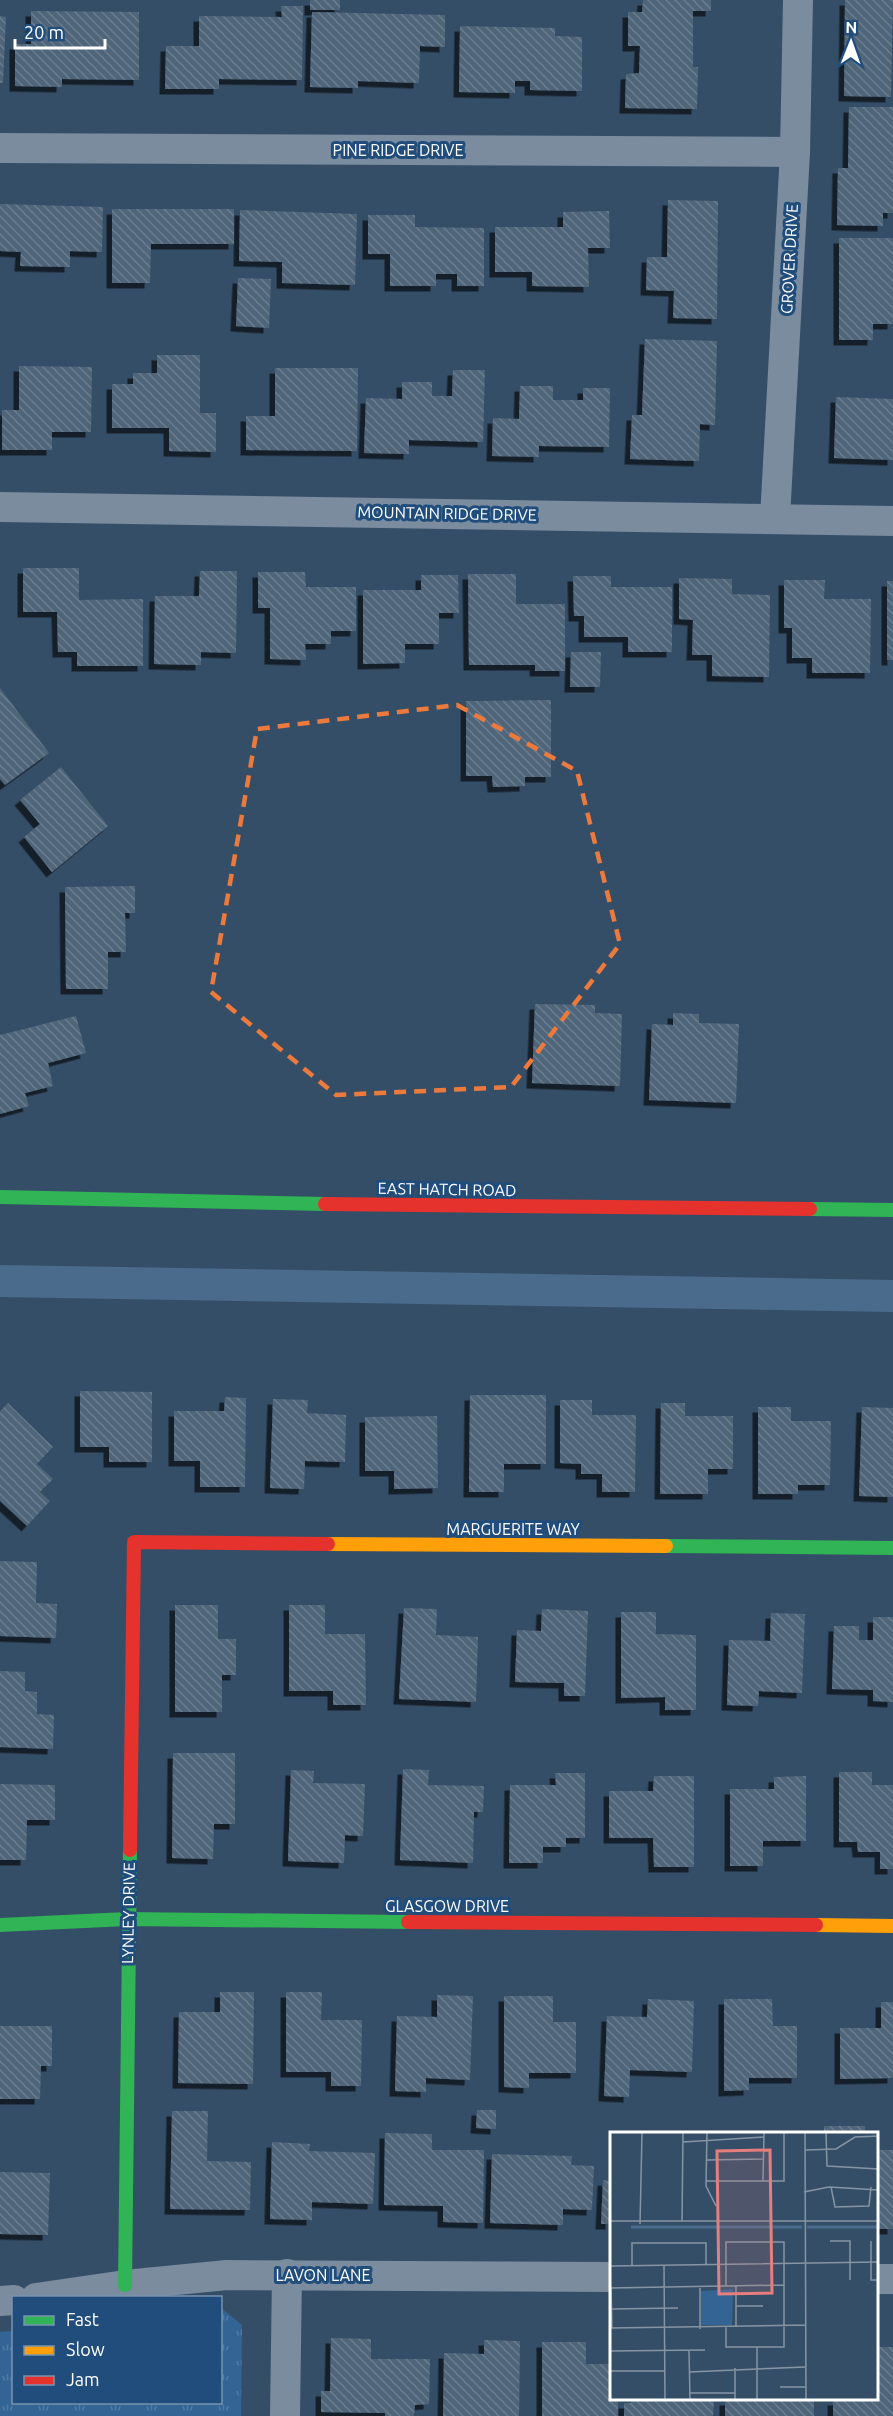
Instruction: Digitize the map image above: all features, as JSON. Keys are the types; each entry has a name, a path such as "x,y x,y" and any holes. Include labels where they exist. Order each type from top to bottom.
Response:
{"street":[{"name":"GROVER DRIVE","path":"775,518 795,152 798,0"},
{"name":"PINE RIDGE DRIVE","path":"0,147 795,152"},
{"name":"MOUNTAIN RIDGE DRIVE","path":"0,507 893,521"},
{"name":"EAST HATCH ROAD","path":"0,1197 476,1206 893,1210"},
{"name":"MARGUERITE WAY","path":"134,1542 893,1548"},
{"name":"LYNLEY DRIVE","path":"125,2284 127,1919 134,1542"},
{"name":"GLASGOW DRIVE","path":"0,1925 127,1919 893,1926"},
{"path":"285,2416 287,2274"},
{"name":"LAVON LANE","path":"49,2296 125,2284 227,2275 610,2277"}],"highlighted area":[{"path":"457,705 577,771 620,944 511,1087 336,1095 211,992 257,729"}],"green space":[{"path":"222,2309 242,2325 241,2416 0,2416 0,2332 12,2331 12,2404 222,2404"}],"building":[{"path":"310,0 340,0 340,10 310,10"},
{"path":"643,0 711,0 711,11 693,11 693,67 698,67 697,109 625,108 626,74 639,73 640,46 628,46 628,12 642,12"},
{"path":"845,0 893,0 891,97 844,96"},
{"path":"281,6 303,6 302,80 219,79 219,89 165,89 166,46 199,46 199,16 282,17"},
{"path":"31,11 139,12 139,80 62,79 62,87 15,86 15,44 31,44"},
{"path":"312,12 445,15 445,47 420,46 419,83 358,81 358,88 310,87"},
{"path":"0,16 6,17 3,83 0,83"},
{"path":"460,26 555,28 555,36 582,37 582,91 530,90 530,81 515,81 515,93 459,92"},
{"path":"849,107 893,107 893,213 883,213 883,226 837,225 838,168 848,168"},
{"path":"668,200 718,201 717,319 673,318 674,291 646,290 647,257 667,257"},
{"path":"0,204 103,207 102,252 70,251 70,267 20,266 21,252 0,251"},
{"path":"112,209 234,209 234,244 151,244 150,283 112,283"},
{"path":"240,210 357,214 355,285 282,283 282,262 239,261"},
{"path":"609,211 610,248 588,248 589,287 532,286 532,272 495,272 495,227 563,227 563,212"},
{"path":"368,215 415,215 415,227 484,228 484,286 457,286 457,274 436,274 436,286 390,286 390,254 368,254"},
{"path":"839,238 893,238 893,324 873,324 873,340 839,340"},
{"path":"238,278 271,279 269,328 236,326"},
{"path":"645,339 717,341 715,425 700,424 699,461 630,459 632,415 642,415"},
{"path":"157,355 200,355 200,413 216,413 216,452 169,451 169,428 112,428 112,384 133,384 133,373 157,373"},
{"path":"19,366 92,367 91,432 52,432 52,450 2,450 2,410 19,410"},
{"path":"275,368 358,368 357,451 246,450 246,416 275,416"},
{"path":"453,370 485,370 483,442 409,440 409,454 364,453 366,398 402,399 402,382 432,382 432,396 452,396"},
{"path":"520,386 553,386 553,400 583,400 583,388 610,388 609,447 539,446 539,457 492,456 493,418 519,419"},
{"path":"836,397 893,399 893,460 834,458"},
{"path":"23,568 79,568 79,600 143,599 143,666 77,666 77,652 58,652 57,612 23,612"},
{"path":"200,571 237,571 236,653 201,652 201,665 154,664 155,596 199,596"},
{"path":"258,572 305,572 306,587 356,587 356,631 331,631 331,644 305,644 306,660 270,659 270,608 258,608"},
{"path":"468,574 516,574 516,604 565,604 565,671 535,671 535,665 469,665"},
{"path":"421,575 458,575 459,613 439,613 439,644 405,644 405,663 363,664 363,590 421,590"},
{"path":"573,576 611,576 611,587 672,587 672,652 628,652 628,637 584,637 584,616 574,616"},
{"path":"679,578 732,579 732,594 770,595 769,677 712,676 712,655 692,655 693,620 679,619"},
{"path":"784,580 825,580 824,599 871,599 870,673 812,673 812,658 792,658 792,628 784,628"},
{"path":"887,581 893,581 893,660 887,660"},
{"path":"571,652 601,652 600,687 570,687"},
{"path":"0,688 49,753 5,785 0,779"},
{"path":"551,700 551,777 525,777 525,786 493,787 492,776 466,776 466,701"},
{"path":"61,767 108,826 52,872 24,837 40,824 20,800"},
{"path":"135,886 135,913 125,913 126,952 108,952 108,989 66,989 65,887"},
{"path":"535,1004 595,1005 595,1013 622,1014 620,1086 532,1083"},
{"path":"673,1013 699,1014 699,1023 739,1024 736,1103 649,1100 652,1024 673,1025"},
{"path":"76,1016 86,1053 48,1063 53,1086 25,1093 29,1106 0,1114 0,1035"},
{"path":"80,1391 152,1392 152,1462 109,1462 109,1447 80,1447"},
{"path":"470,1395 546,1395 546,1464 504,1464 504,1492 469,1492"},
{"path":"225,1397 246,1398 245,1487 200,1487 200,1461 174,1461 174,1411 224,1411"},
{"path":"273,1399 308,1400 307,1413 346,1415 345,1462 305,1461 304,1489 270,1488"},
{"path":"560,1400 592,1400 592,1415 636,1415 635,1492 602,1492 602,1474 581,1474 581,1464 560,1463"},
{"path":"8,1403 53,1447 37,1464 53,1479 40,1492 50,1501 27,1526 0,1501 0,1411"},
{"path":"661,1403 685,1403 685,1416 733,1416 733,1469 708,1469 708,1494 660,1494"},
{"path":"758,1407 791,1407 791,1421 831,1421 830,1485 798,1485 798,1494 758,1494"},
{"path":"862,1407 893,1408 893,1497 859,1496"},
{"path":"437,1416 438,1488 394,1489 394,1471 365,1471 365,1417"},
{"path":"0,1561 37,1562 36,1603 57,1604 56,1638 0,1636"},
{"path":"175,1605 218,1605 218,1639 236,1639 236,1675 222,1675 222,1712 175,1712"},
{"path":"289,1605 325,1605 325,1634 365,1634 366,1705 333,1705 333,1691 289,1691"},
{"path":"404,1608 437,1609 436,1635 478,1637 476,1702 399,1699"},
{"path":"542,1609 588,1611 585,1696 564,1696 564,1683 515,1682 517,1630 541,1631"},
{"path":"621,1612 656,1612 656,1634 696,1635 696,1710 665,1710 665,1697 621,1698"},
{"path":"771,1613 805,1614 802,1693 759,1691 758,1706 727,1705 729,1640 770,1641"},
{"path":"873,1617 893,1617 893,1702 873,1701 873,1690 832,1689 834,1626 859,1626 859,1640 873,1640"},
{"path":"0,1671 25,1672 25,1691 37,1692 37,1714 54,1715 53,1749 0,1747"},
{"path":"173,1753 235,1753 235,1824 214,1824 213,1859 172,1858"},
{"path":"403,1769 429,1770 428,1785 484,1786 483,1812 474,1812 473,1863 400,1860"},
{"path":"291,1770 314,1771 313,1783 365,1784 363,1836 345,1835 344,1863 288,1861"},
{"path":"839,1772 872,1772 872,1785 893,1785 893,1869 880,1869 880,1852 858,1852 857,1842 839,1842"},
{"path":"555,1773 585,1773 585,1838 566,1838 566,1847 543,1847 543,1863 509,1863 510,1785 556,1785"},
{"path":"654,1776 694,1776 694,1867 654,1867 653,1838 609,1838 609,1791 653,1791"},
{"path":"806,1776 806,1841 763,1841 763,1866 730,1866 730,1789 774,1789 774,1777"},
{"path":"0,1784 55,1785 55,1820 27,1820 26,1860 0,1860"},
{"path":"220,1992 254,1992 253,2084 178,2083 179,2012 220,2012"},
{"path":"286,1992 322,1992 321,2020 362,2020 361,2086 331,2086 331,2072 286,2072"},
{"path":"437,1995 473,1996 470,2080 426,2078 426,2092 395,2091 397,2016 437,2017"},
{"path":"504,1996 553,1996 553,2022 576,2022 576,2073 529,2073 529,2088 504,2087"},
{"path":"648,1999 694,2001 692,2072 630,2070 629,2097 604,2096 607,2016 647,2017"},
{"path":"724,1999 772,1999 773,2026 797,2026 797,2078 749,2078 749,2090 724,2091"},
{"path":"881,2002 893,2002 893,2078 840,2079 840,2028 881,2028"},
{"path":"0,2026 52,2026 52,2066 41,2066 40,2099 0,2099"},
{"path":"477,2110 496,2110 496,2129 476,2128"},
{"path":"172,2111 208,2111 207,2161 251,2162 250,2210 170,2209"},
{"path":"824,2126 865,2126 865,2132 824,2132"},
{"path":"385,2133 432,2134 432,2150 484,2150 483,2223 443,2222 443,2206 384,2205"},
{"path":"272,2142 310,2144 309,2151 375,2153 373,2204 312,2202 312,2220 270,2219"},
{"path":"878,2150 893,2150 893,2229 878,2229"},
{"path":"492,2154 572,2156 571,2165 594,2166 592,2210 563,2209 563,2225 490,2223"},
{"path":"0,2172 50,2173 48,2235 0,2234"},
{"path":"603,2180 610,2181 610,2224 601,2224"},
{"path":"331,2338 371,2339 371,2359 430,2359 429,2404 415,2405 414,2416 321,2412 321,2391 330,2391"},
{"path":"484,2340 520,2341 519,2416 443,2416 444,2353 484,2354"},
{"path":"542,2342 586,2342 586,2364 610,2364 610,2401 618,2401 618,2416 542,2416"},
{"path":"878,2347 893,2347 893,2416 833,2416 833,2401 878,2401"},
{"path":"631,2401 714,2401 713,2416 624,2416 624,2403 631,2403"},
{"path":"725,2401 814,2401 814,2416 725,2416"}],"waterway":[{"path":"0,1281 893,1296"}],"traffic: fast":[{"path":"0,1197 325,1204"},
{"path":"810,1209 893,1210"},
{"path":"666,1546 893,1548"},
{"path":"125,2285 130,1850"},
{"path":"0,1925 127,1919 408,1922"}],"traffic: slow":[{"path":"328,1544 666,1546"},
{"path":"816,1925 893,1926"}],"traffic: jam":[{"path":"325,1204 810,1209"},
{"path":"130,1850 134,1542 328,1544"},
{"path":"408,1922 816,1925"}]}
